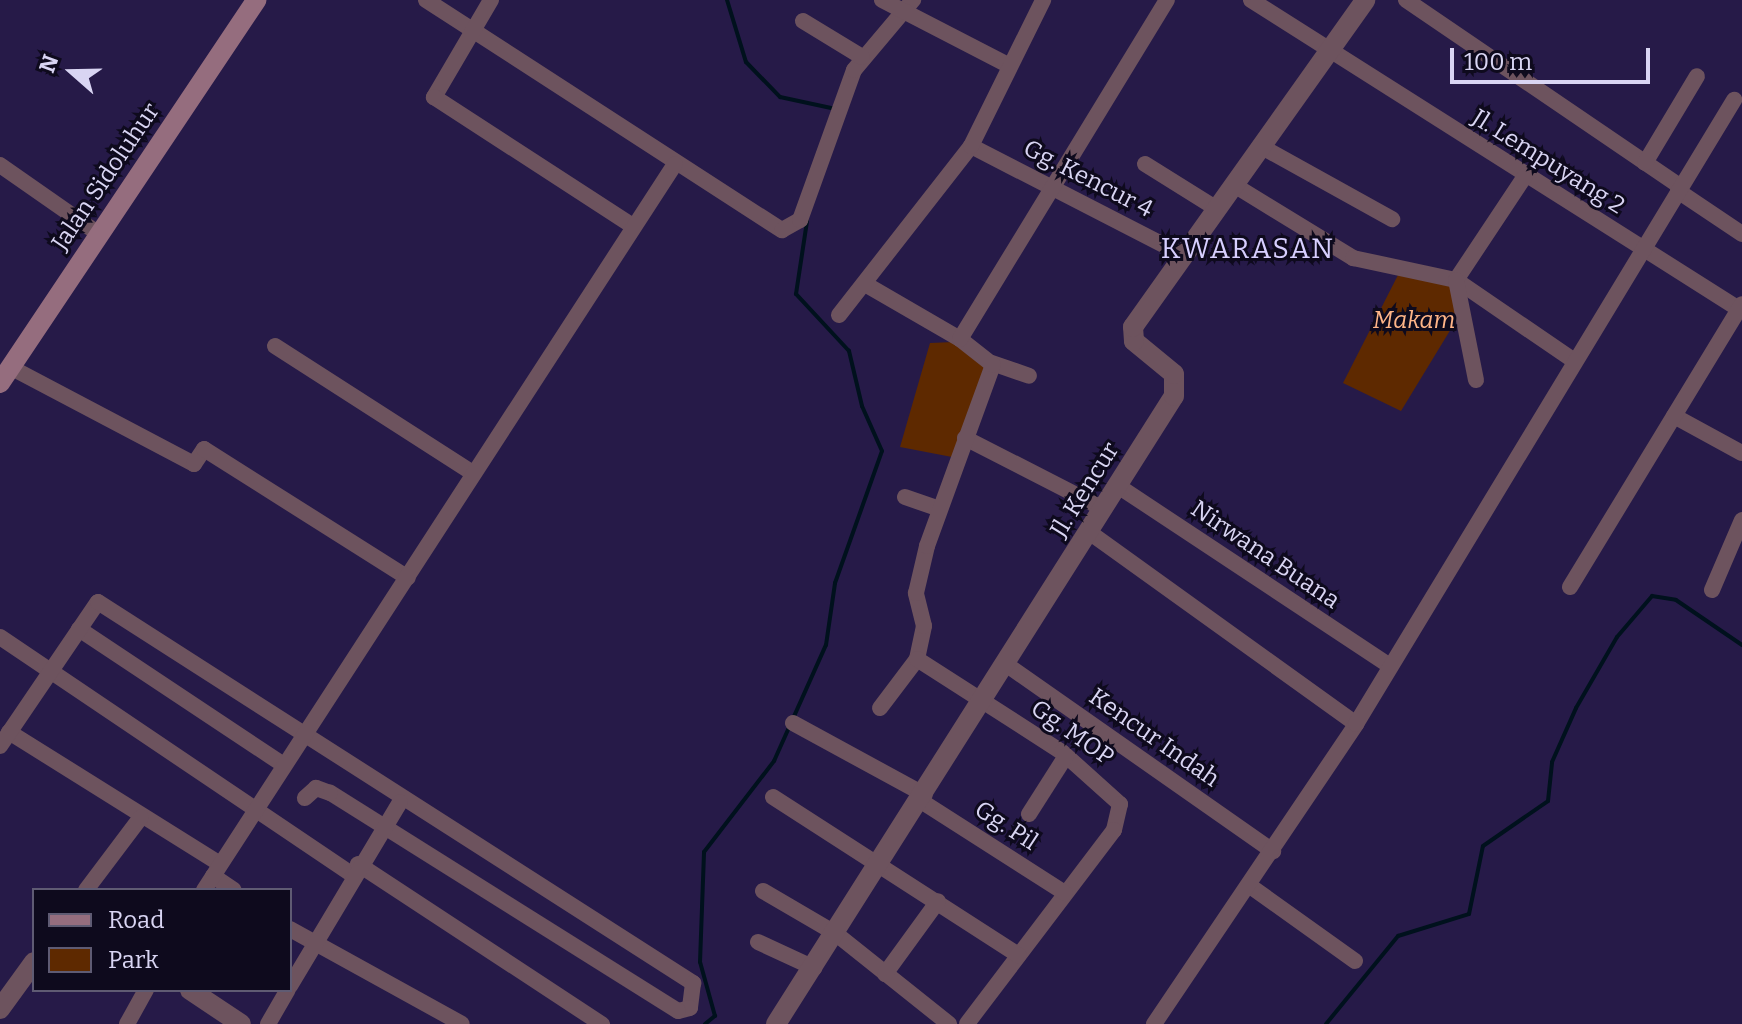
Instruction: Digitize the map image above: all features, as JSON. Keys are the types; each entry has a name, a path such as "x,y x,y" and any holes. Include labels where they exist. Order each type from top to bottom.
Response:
{"main road":[{"name":"Jalan Sidoluhur","path":"5,375 256,0"}],"street":[{"path":"426,0 675,164 788,230 800,220 836,108 862,57 907,6"},
{"path":"491,0 434,97 633,226"},
{"path":"882,0 907,6 1008,65"},
{"path":"839,315 971,146 1008,65 1043,0"},
{"path":"960,339 1056,188 1167,0"},
{"name":"Jl. Lempuyang 2","path":"1251,0 1643,251 1741,308"},
{"name":"Jl. Kencur","path":"776,1024 983,704 1176,391 1174,374 1131,331 1365,0"},
{"path":"1406,0 1645,163 1742,234"},
{"path":"803,21 862,57"},
{"path":"1645,163 1697,76"},
{"path":"1154,1024 1250,886 1356,724 1490,506 1573,360 1734,100"},
{"name":"Gg. Kencur 4","path":"971,146 1183,255"},
{"path":"1262,147 1392,219"},
{"path":"1146,163 1217,209"},
{"path":"212,876 250,810 408,578 675,164"},
{"path":"0,165 99,234"},
{"path":"1476,380 1456,280 1525,176"},
{"path":"1234,185 1353,258 1456,280 1573,360"},
{"path":"865,284 960,339 992,363 1029,376"},
{"path":"1570,587 1741,308"},
{"path":"275,346 473,473"},
{"path":"880,708 917,659 924,626 916,593 939,509 992,363"},
{"path":"5,375 194,464 204,449 213,453 408,578"},
{"path":"1674,416 1742,453"},
{"path":"965,438 1104,509"},
{"name":"Nirwana Buana","path":"1118,486 1385,663"},
{"path":"905,497 939,509"},
{"path":"1712,590 1742,520"},
{"path":"1089,532 1356,724"},
{"path":"231,888 141,817 4,739 98,602 301,739 693,983 690,1008 678,1011 322,789 305,798"},
{"path":"79,629 281,763"},
{"path":"0,637 250,810 354,869 602,1024"},
{"name":"Gg. MOP","path":"917,659 1066,756 1114,793 1121,813 1065,893"},
{"name":"Kencur Indah","path":"1007,665 1273,851"},
{"name":"Gg. Pil","path":"793,723 923,798 1065,893"},
{"path":"1029,814 1066,756"},
{"path":"773,797 881,863 1018,955"},
{"path":"292,983 354,869 400,802"},
{"path":"88,888 141,817"},
{"path":"1250,886 1355,961"},
{"path":"763,891 835,933 949,1024"},
{"path":"967,1024 1065,893"},
{"path":"885,974 938,901"},
{"path":"292,930 313,946 441,1019 462,1024"},
{"path":"758,942 814,968"},
{"path":"0,1009 32,965"},
{"path":"127,1024 145,992"},
{"path":"193,992 241,1024"},
{"path":"268,1024 287,992"}],"green space":[{"name":"Makam","path":"1398,275 1452,284 1457,319 1401,411 1343,383"},
{"path":"954,342 988,363 952,457 900,447 930,343"}],"waterway":[{"path":"727,0 746,62 780,97 836,109"},
{"path":"705,1024 715,1016 700,962 704,852 774,761 826,645 835,583 882,451 862,406 849,351 796,294 807,221"},
{"path":"1326,1024 1398,936 1469,914 1483,846 1548,801 1552,762 1576,708 1617,637 1652,596 1676,600 1742,645"}],"district":[{"name":"KWARASAN","path":"1248,249"}]}
